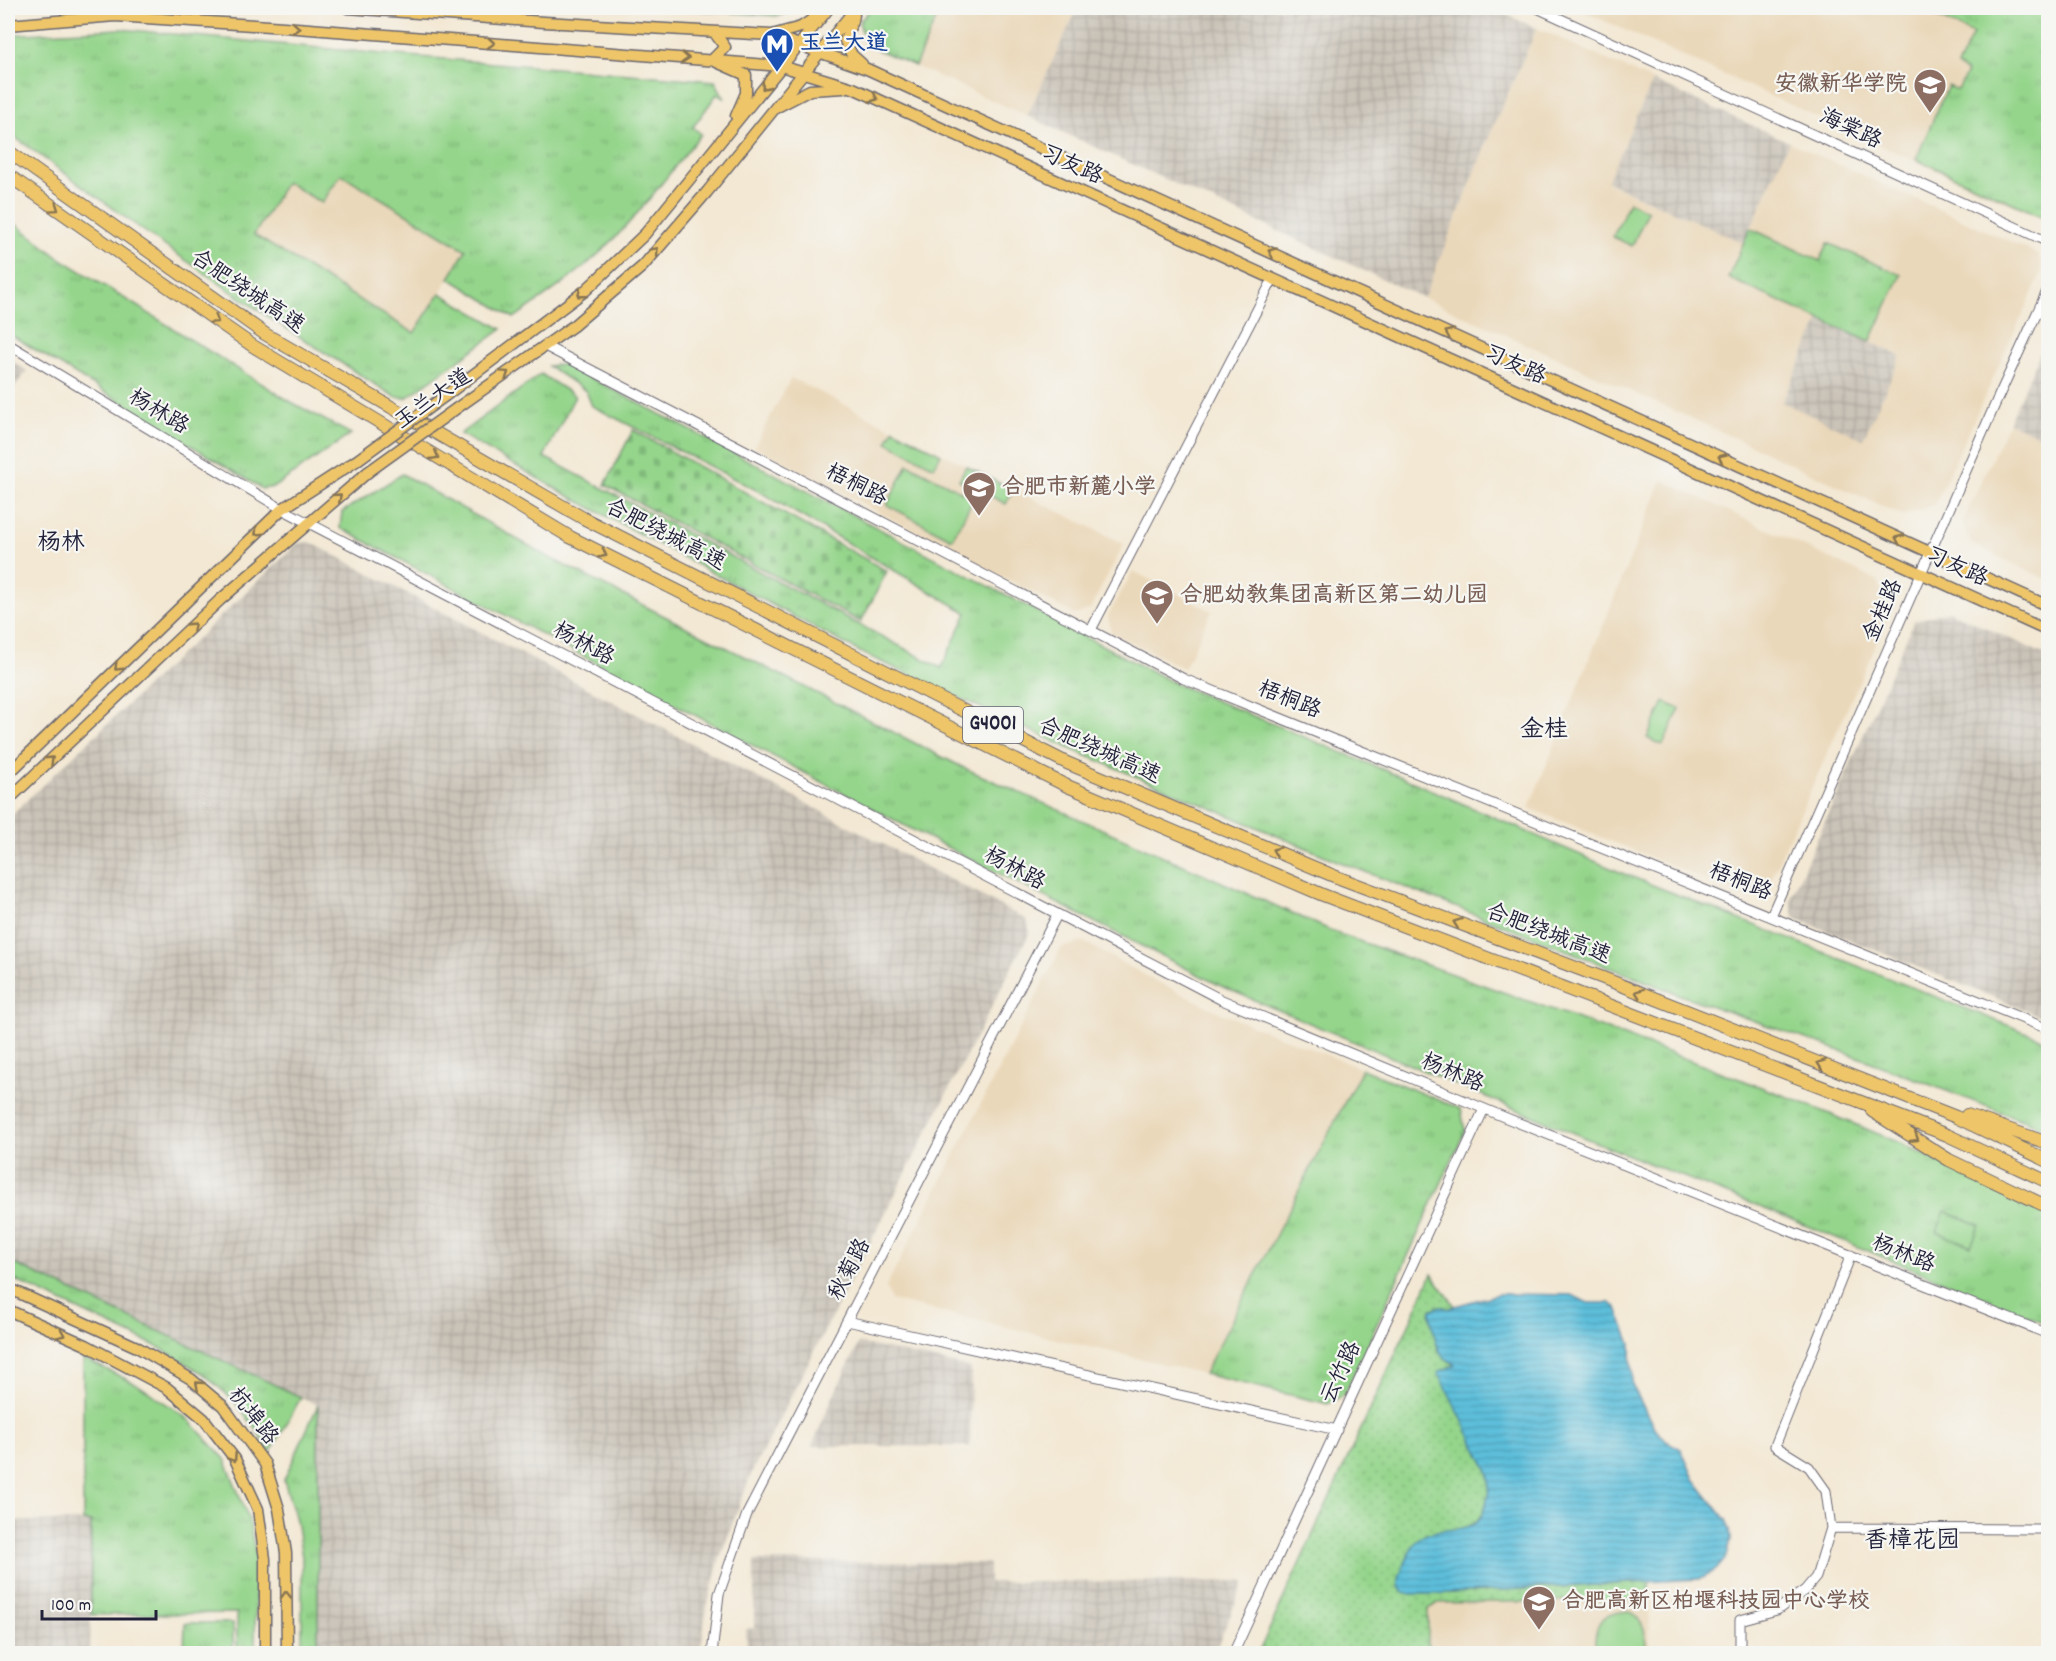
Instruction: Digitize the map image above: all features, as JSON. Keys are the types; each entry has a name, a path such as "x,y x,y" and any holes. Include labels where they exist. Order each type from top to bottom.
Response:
{"highway":[{"name":"合肥绕城高速","path":"8,151 275,340 583,518 1067,763 1334,876 1956,1117 2049,1161"},
{"name":"合肥绕城高速","path":"8,175 253,346 570,537 1065,785 1323,895 1947,1134 2049,1182"},
{"path":"1858,1078 2049,1143"},
{"path":"1848,1096 1949,1160 2049,1207"}],"main road":[{"name":"习友路","path":"347,8 771,35 820,52 867,69 2049,606"},
{"name":"玉兰大道","path":"8,800 220,600 368,472 573,326 643,266 707,192 856,8"},
{"path":"856,8 845,41 852,55 867,69"},
{"name":"玉兰大道","path":"8,774 282,509 356,461 586,290 645,234 827,9"},
{"path":"771,35 801,27 827,9"},
{"name":"习友路","path":"8,25 115,16 781,66 853,88 2049,631"},
{"path":"714,32 725,46 712,60 746,75 746,93 729,131"},
{"path":"774,109 810,90 853,88"},
{"path":"741,116 758,129"},
{"name":"杭埠路","path":"8,1288 137,1347 191,1379 223,1406 265,1464 279,1509 286,1553 287,1653"},
{"name":"杭埠路","path":"8,1310 86,1345 167,1388 204,1419 236,1459 258,1509 265,1559 265,1653"}],"street":[{"path":"515,8 515,20"},
{"name":"海棠路","path":"1537,8 2049,242"},
{"path":"1090,630 1273,279"},
{"name":"金桂路","path":"1771,916 1997,400 2049,289"},
{"name":"杨林路","path":"8,344 282,509 1222,1000 1484,1109 2049,1334"},
{"name":"梧桐路","path":"545,346 1184,680 2049,1029"},
{"name":"秋菊路","path":"712,1653 719,1594 747,1514 1057,915"},
{"name":"云竹路","path":"1233,1653 1484,1109"},
{"path":"1740,1653 1740,1620 1777,1610 1805,1590 1816,1577 1832,1528 1826,1491 1809,1467 1775,1446 1851,1255"},
{"path":"847,1320 1337,1430"},
{"path":"1832,1528 2049,1529"}],"shaded area":[{"path":"941,8 1077,9 1027,116 915,66"},
{"path":"1074,8 1490,8 1537,28 1491,132 1424,298 1027,116 1077,9"},
{"name":"安徽新华学院","path":"1576,8 2048,8 2048,221"},
{"path":"1537,28 1653,81 1607,183 1744,242 1789,142 2038,254 2043,270 1935,504 1903,516 1424,298 1491,132","holes":["1820,320 1901,356 1782,402"]},
{"path":"1653,81 1789,142 1744,243 1607,182"},
{"path":"341,174 466,250 415,334 254,235 286,182"},
{"path":"1820,320 1901,356 1863,439 1782,402"},
{"path":"2048,336 2048,440 2009,422"},
{"path":"8,358 27,371 8,395"},
{"name":"合肥市新麓小学","path":"791,378 1124,544 1090,609 1076,615 754,447"},
{"path":"2009,422 2048,440 2048,575 2046,579 1971,544 1962,523"},
{"path":"1662,480 1878,581 1890,613 1765,892 1747,896 1529,808"},
{"path":"310,542 1027,920 1030,932 751,1474 720,1557 707,1606 700,1653 318,1653 318,1405 8,1261 8,818 298,543"},
{"name":"合肥幼教集团高新区第二幼儿园","path":"1133,571 1212,611 1184,668 1111,633 1108,616"},
{"path":"1949,611 2048,656 2048,1019 1795,918 1790,900 1914,621"},
{"path":"1084,942 1221,1013 1362,1069 1204,1374 891,1300 886,1287 1062,947"},
{"path":"859,1343 971,1368 970,1446 812,1446"},
{"path":"8,1521 91,1521 90,1653 8,1654"},
{"path":"754,1561 989,1563 989,1582 1245,1581 1214,1653 747,1653 746,1629 754,1628"},
{"name":"合肥高新区柏堰科技园中心学校","path":"1649,1600 1650,1653 1428,1653 1428,1608 1438,1603"}],"green space":[{"path":"670,8 798,8 779,16"},
{"path":"872,8 941,8 915,66 866,45 859,22"},
{"path":"1919,8 2048,8 2048,219 1916,159 1948,86 1958,90 1967,72 1957,66 1973,34"},
{"path":"120,29 383,54 715,81 725,99 717,94 693,127 701,134 645,204 609,244 575,274 514,318 449,278 466,250 341,174 322,203 286,182 254,235 414,333 440,293 502,329 406,398 395,397 270,318 162,244 8,132 8,35"},
{"path":"1629,202 1648,211 1632,246 1613,237"},
{"path":"8,218 58,257 291,402 351,434 274,487 262,489 8,333"},
{"path":"1750,228 1820,261 1828,243 1901,275 1870,342 1728,278"},
{"path":"564,364 1176,684 1406,779 1622,873 2048,1041 2048,1130 1866,1060 1683,996 1335,860 1073,750 860,652 569,496 460,434 541,374 575,396 544,457 941,668 967,613 762,493 592,406 586,391 548,366"},
{"path":"894,429 941,454 934,467 887,442"},
{"path":"633,430 887,571 861,622 605,485"},
{"path":"908,464 974,498 952,539 887,505"},
{"path":"966,466 1013,490 1006,504 959,480"},
{"path":"402,474 550,558 964,768 1339,934 1562,1013 1796,1100 1900,1143 2048,1214 2048,1324 1590,1140 1223,987 917,832 340,528 342,512"},
{"path":"1664,702 1680,709 1663,745 1647,738"},
{"path":"1362,1069 1461,1109 1465,1131 1345,1394 1328,1404 1204,1374"},
{"path":"1945,1211 1980,1225 1971,1246 1937,1232"},
{"path":"8,1261 301,1397 270,1453 256,1429 234,1401 204,1374 162,1349 8,1277"},
{"path":"1432,1274 1455,1306 1449,1309 1444,1307 1431,1309 1430,1313 1438,1349 1455,1365 1439,1372 1489,1473 1490,1480 1487,1503 1484,1511 1474,1523 1460,1530 1431,1533 1430,1594 1649,1582 1649,1600 1438,1603 1428,1609 1428,1653 1258,1654"},
{"path":"83,1358 138,1385 186,1417 225,1459 249,1520 256,1557 255,1653 237,1653 237,1613 91,1615 91,1522 83,1521"},
{"path":"318,1405 318,1653 302,1653 302,1557 296,1520 284,1480"},
{"path":"1630,1611 1639,1620 1644,1630 1646,1653 1595,1653 1597,1627 1600,1622 1611,1614"},
{"path":"185,1623 233,1623 233,1653 184,1653"}],"water":[{"path":"1499,1294 1572,1295 1588,1303 1610,1303 1617,1308 1631,1344 1632,1384 1652,1424 1666,1441 1681,1449 1694,1479 1726,1520 1730,1529 1731,1539 1727,1557 1716,1570 1699,1579 1430,1594 1405,1594 1401,1591 1399,1578 1414,1544 1436,1531 1467,1527 1476,1523 1483,1514 1489,1490 1489,1473 1438,1372 1455,1365 1443,1356 1438,1347 1431,1310 1440,1306 1449,1309"}],"place":[{"name":"玉兰大道","path":"777,73"},
{"name":"安徽新华学院","path":"1930,114"},
{"name":"合肥市新麓小学","path":"979,517"},
{"name":"合肥幼教集团高新区第二幼儿园","path":"1157,625"},
{"name":"合肥高新区柏堰科技园中心学校","path":"1539,1631"}],"district":[{"name":"杨林","path":"61,544"},
{"name":"金桂","path":"1544,731"},
{"name":"香樟花园","path":"1912,1542"}]}
